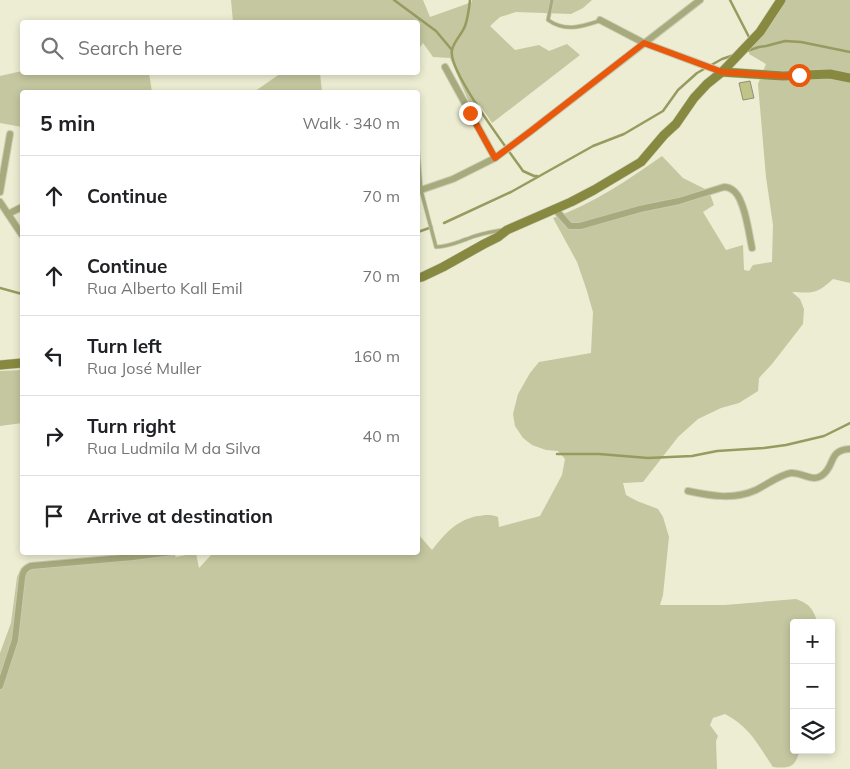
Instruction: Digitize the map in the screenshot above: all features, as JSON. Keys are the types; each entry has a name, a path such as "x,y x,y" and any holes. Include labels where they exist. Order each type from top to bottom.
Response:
{"street":[{"path":"420,190 453,179 495,158 700,0"},
{"path":"420,278 498,237 507,230 594,190 641,162 676,124 694,98 760,32 781,0"},
{"path":"600,20 644,43 722,72 784,76 830,74 850,78"},
{"path":"445,68 495,158"},
{"path":"0,192 10,134"},
{"path":"554,209 570,226 580,226 679,201 724,186 735,192 742,204 752,248"},
{"path":"0,202 20,232"},
{"path":"8,214 20,208"},
{"path":"0,365 20,363"},
{"path":"688,491 710,495 741,496 786,474 794,473 812,478 820,477 827,471 837,452 843,449 850,449"},
{"path":"0,686 15,640 22,578 26,568 30,566 148,555"}],"lane":[{"path":"552,0 548,20 556,25 570,28 585,26 600,20"},
{"path":"420,193 436,247 448,246 468,238 507,230"}],"green space":[{"path":"231,0 423,0 430,17 472,2 472,0 592,0 583,8 571,14 516,12 500,17 490,26 515,50 539,45 549,51 567,44 580,55 492,123 480,105 471,107 450,58 433,57 423,43 420,48 420,20 233,20"},
{"path":"782,0 850,0 850,283 833,279 823,288 814,292 792,292 800,299 804,309 803,324 759,378 758,391 739,403 721,408 698,419 678,437 643,482 623,483 626,495 658,509 663,517 669,537 663,595 660,605 725,605 796,599 808,605 813,611 816,619 790,619 790,754 798,754 792,765 789,767 773,767 747,731 734,719 725,714 713,718 710,725 718,736 716,741 717,769 0,769 0,653 11,623 17,577 21,568 150,555 174,555 176,557 196,555 199,568 211,555 420,555 420,536 432,550 452,528 470,518 486,515 495,516 498,517 499,527 540,516 562,475 565,459 558,451 546,450 532,445 523,438 515,426 513,414 518,394 539,362 591,353 593,312 577,262 553,218 596,199 662,156 683,178 709,191 714,205 703,212 726,250 743,245 744,270 749,271 753,265 772,262 773,225 766,177 758,84 766,64 749,54 750,43"},
{"path":"20,71 20,75 149,75 152,90 20,90 20,127 0,123 0,76"},
{"path":"278,75 320,75 322,90 257,90"},
{"path":"20,370 20,423 0,426 0,371"}],"building":[{"path":"750,81 754,98 743,100 739,83"}],"waterway":[{"path":"394,0 436,31 452,50"},
{"path":"470,0 465,26 452,50 453,60 469,92 523,171 537,176"},
{"path":"730,0 750,39"},
{"path":"747,51 785,41 801,42 850,52"},
{"path":"444,223 511,192 593,146 624,134 663,111 678,90 697,73 722,59 734,55"},
{"path":"420,231 432,227"},
{"path":"0,288 20,293"},
{"path":"557,454 599,454 648,458 692,456 717,451 786,445 824,436 850,423"}],"route":[{"path":"470,113 495,158 644,43 722,72 784,76 799,75"}]}
